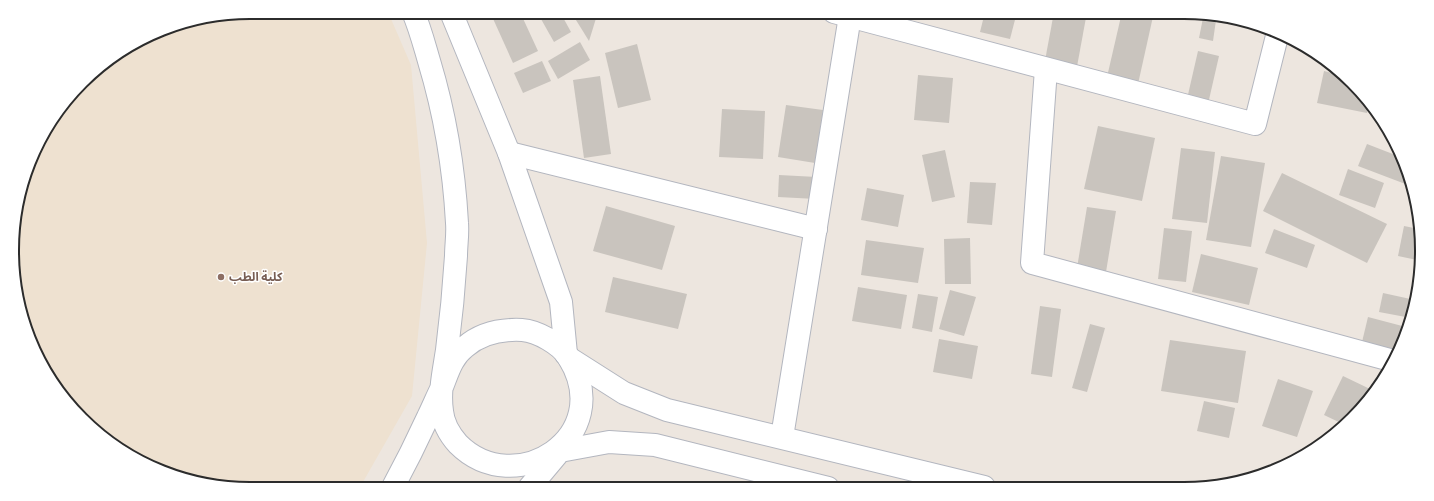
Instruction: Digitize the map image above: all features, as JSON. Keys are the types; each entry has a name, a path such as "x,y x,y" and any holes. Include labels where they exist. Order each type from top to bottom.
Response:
{"street":[{"path":"416,19 439,94 451,159 457,225 454,277 442,386 442,412 450,436 466,455 489,467 514,471 538,465 560,451 609,442 655,445 804,482"},
{"path":"454,19 509,153 561,302 568,356 580,380 582,406 575,431 534,482"},
{"path":"782,437 816,229 841,19"},
{"path":"861,19 1255,124 1276,39"},
{"path":"1046,69 1032,263 1388,359"},
{"path":"509,153 816,229"},
{"path":"396,482 414,448 450,365 464,347 483,335 505,329 528,330 549,339 568,356 624,393 667,410 964,482"}],"shaded area":[{"name":"كلية الطب","path":"235,19 391,19 411,65 427,243 412,396 363,482 235,482 205,478 176,470 148,458 122,443 98,425 76,403 58,379 43,353 31,325 23,296 19,266 19,235 23,205 31,176 50,135 76,98 98,76 135,50 176,31 205,23"}],"building":[{"path":"493,19 523,19 538,51 513,63"},
{"path":"541,19 564,19 571,32 554,42"},
{"path":"575,19 596,19 589,41"},
{"path":"983,19 1015,19 1010,39 980,32"},
{"path":"1053,19 1086,19 1076,72 1044,66"},
{"path":"1120,19 1152,19 1138,84 1107,77"},
{"path":"1203,19 1216,21 1213,41 1199,38"},
{"path":"580,42 590,60 558,79 548,61"},
{"path":"637,44 651,100 618,108 605,53"},
{"path":"1198,51 1219,56 1208,104 1187,99"},
{"path":"542,61 551,81 523,93 514,73"},
{"path":"1324,71 1332,73 1336,76 1358,98 1367,111 1367,113 1317,103"},
{"path":"918,75 953,78 949,123 914,120"},
{"path":"600,76 611,154 584,158 573,80"},
{"path":"786,105 823,110 815,163 778,157"},
{"path":"722,109 765,111 763,159 719,157"},
{"path":"1098,126 1155,138 1142,201 1084,189"},
{"path":"1367,144 1394,154 1405,184 1358,166"},
{"path":"1181,148 1215,152 1207,223 1172,219"},
{"path":"945,150 955,197 932,202 922,155"},
{"path":"1221,156 1265,163 1251,247 1206,240"},
{"path":"1348,169 1384,183 1375,208 1339,195"},
{"path":"1282,173 1387,224 1367,263 1263,211"},
{"path":"779,175 817,177 816,199 778,197"},
{"path":"970,182 996,183 992,225 967,223"},
{"path":"867,188 904,195 898,227 861,220"},
{"path":"606,206 675,226 662,270 593,251"},
{"path":"1087,207 1116,211 1105,278 1076,274"},
{"path":"1404,226 1414,228 1415,260 1398,256"},
{"path":"1164,228 1192,231 1186,282 1158,279"},
{"path":"1274,229 1315,245 1307,268 1265,253"},
{"path":"970,238 971,284 945,284 944,239"},
{"path":"866,240 924,248 918,283 861,275"},
{"path":"1201,254 1258,268 1249,305 1192,292"},
{"path":"613,277 687,294 678,329 605,312"},
{"path":"858,287 907,295 901,329 852,321"},
{"path":"950,290 976,297 964,336 939,329"},
{"path":"1383,293 1410,299 1405,317 1379,312"},
{"path":"918,294 938,297 932,332 912,328"},
{"path":"1040,306 1061,309 1052,377 1031,374"},
{"path":"1368,317 1403,326 1392,350 1362,342"},
{"path":"1090,324 1105,328 1087,392 1072,388"},
{"path":"939,339 978,346 972,379 933,372"},
{"path":"1170,340 1246,351 1238,403 1161,391"},
{"path":"1343,376 1369,388 1358,403 1339,422 1324,415"},
{"path":"1278,379 1313,391 1297,437 1262,426"},
{"path":"1204,401 1235,408 1229,438 1197,431"}],"place":[{"name":"كلية الطب","path":"221,277"}]}
